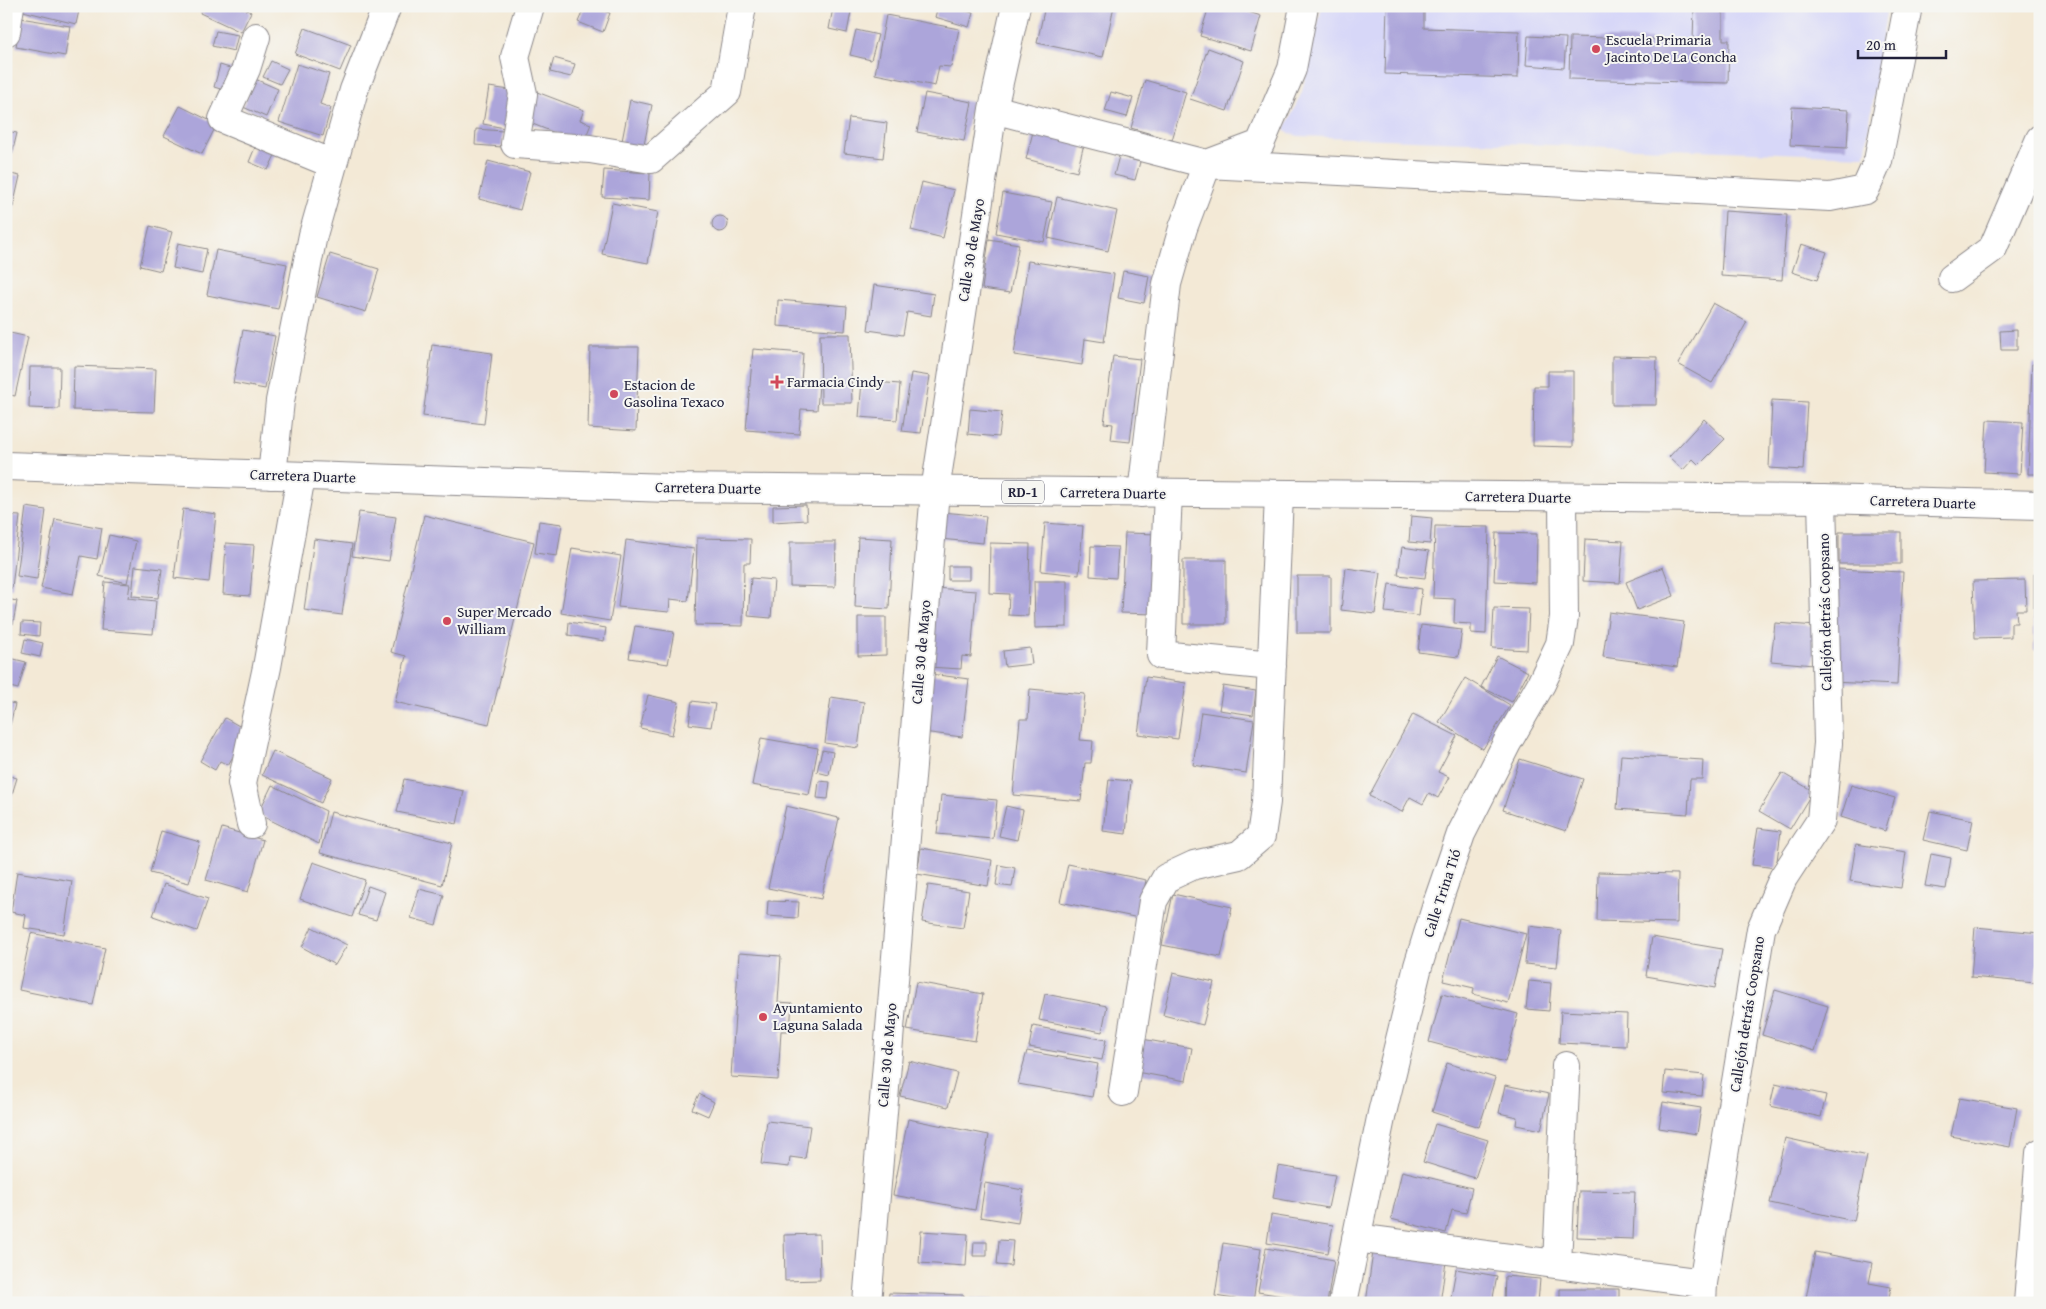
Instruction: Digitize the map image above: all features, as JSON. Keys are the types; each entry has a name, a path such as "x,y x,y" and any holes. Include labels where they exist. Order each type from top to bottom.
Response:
{"street":[{"path":"6,32 10,6"},
{"path":"272,475 280,401 313,235 354,90 387,6"},
{"path":"530,6 515,57 523,94 515,144 590,148 651,159 727,92 742,6"},
{"name":"Calle 30 de Mayo","path":"867,1303 935,491 993,109 1016,6"},
{"path":"1272,666 1161,655 1155,493 1167,284 1183,228 1207,164 1260,144 1292,69 1304,6"},
{"path":"993,109 1207,164 1830,197 1865,190 1878,162 1908,6"},
{"path":"256,37 246,69 223,119 333,164"},
{"path":"1952,278 1993,248 2040,139"},
{"name":"Carretera Duarte","path":"6,466 669,488 1822,499 2040,505"},
{"path":"251,824 242,783 267,667 301,476"},
{"path":"1123,1092 1153,901 1166,878 1194,865 1239,855 1261,836 1266,802 1279,495"},
{"name":"Calle Trina Tió","path":"1343,1303 1384,1104 1418,966 1439,898 1462,834 1506,743 1541,684 1560,644 1564,617 1563,498"},
{"name":"Callejón detrás Coopsano","path":"1702,1293 1761,929 1783,878 1821,820 1828,743 1822,499"},
{"path":"1557,1264 1566,1066"},
{"path":"2028,1303 2040,1153"},
{"path":"1356,1238 1557,1264 1702,1293"}],"shaded area":[{"name":"Escuela Primaria Jacinto De La Concha","path":"1322,6 1887,6 1865,156 1298,136 1284,131 1302,92"}],"building":[{"path":"24,6 80,6 76,24 23,11"},
{"path":"203,6 238,6 251,12 241,32 200,13"},
{"path":"585,6 610,13 603,32 578,22"},
{"path":"938,6 949,6 973,13 969,27 935,17"},
{"path":"1045,6 1114,6 1103,57 1037,43"},
{"path":"1209,6 1230,6 1261,16 1251,51 1200,36"},
{"path":"1241,6 1257,6 1255,11"},
{"path":"1387,6 1424,6 1424,28 1519,31 1518,78 1385,74"},
{"path":"833,8 851,12 847,33 829,29"},
{"path":"1694,8 1723,9 1723,40 1729,40 1728,83 1569,79 1570,37 1693,40"},
{"path":"886,15 959,29 951,67 939,66 935,86 875,74"},
{"path":"20,18 70,26 65,56 16,47"},
{"path":"305,28 351,45 340,71 295,54"},
{"path":"856,30 878,35 871,60 850,55"},
{"path":"216,31 238,35 234,51 212,46"},
{"path":"1528,36 1566,38 1564,68 1526,65"},
{"path":"1208,48 1244,61 1227,111 1190,99"},
{"path":"554,58 575,64 571,77 550,72"},
{"path":"271,61 288,69 280,84 263,77"},
{"path":"297,64 329,74 320,104 331,108 323,136 279,122"},
{"path":"220,65 233,69 227,91 214,87"},
{"path":"255,79 278,89 266,117 243,107"},
{"path":"1145,80 1186,92 1172,140 1131,128"},
{"path":"489,87 510,90 505,128 483,124"},
{"path":"537,92 584,110 580,120 591,124 583,144 525,121"},
{"path":"1111,92 1133,98 1127,117 1105,111"},
{"path":"925,93 972,102 964,141 917,132"},
{"path":"630,100 652,105 643,150 621,146"},
{"path":"180,106 217,124 202,154 164,136"},
{"path":"1792,107 1849,110 1847,148 1790,145"},
{"path":"849,118 887,123 883,158 844,153"},
{"path":"476,129 503,131 502,147 475,145"},
{"path":"6,131 17,133 12,154 6,152"},
{"path":"1033,132 1084,144 1077,172 1026,159"},
{"path":"256,145 276,153 268,170 249,162"},
{"path":"1119,156 1140,162 1135,180 1114,175"},
{"path":"488,161 530,172 520,210 479,199"},
{"path":"604,170 650,173 649,200 602,197"},
{"path":"6,173 20,176 13,207 6,205"},
{"path":"922,182 954,190 943,238 911,230"},
{"path":"1003,193 1052,202 1044,242 996,233"},
{"path":"1057,197 1117,211 1108,251 1048,238"},
{"path":"612,203 658,212 648,263 602,254"},
{"path":"1725,211 1787,215 1782,280 1721,276"},
{"path":"720,216 726,218 728,224 726,230 720,232 714,230 712,224 714,218"},
{"path":"150,226 172,232 161,271 140,266"},
{"path":"989,239 1019,244 1010,293 982,289"},
{"path":"178,243 207,249 202,274 173,268"},
{"path":"1801,244 1827,252 1817,280 1792,272"},
{"path":"216,250 287,264 278,309 207,295"},
{"path":"330,254 379,269 366,312 317,297"},
{"path":"1028,261 1114,274 1104,342 1085,339 1082,365 1014,355"},
{"path":"1123,271 1149,276 1144,303 1118,298"},
{"path":"874,285 934,294 931,316 907,312 903,335 868,330"},
{"path":"778,300 847,306 845,331 777,326"},
{"path":"1713,303 1747,322 1712,383 1678,364"},
{"path":"243,330 275,336 265,389 233,383"},
{"path":"2017,330 2017,350 2001,350 2000,331"},
{"path":"6,332 28,337 15,396 6,394"},
{"path":"820,334 850,334 852,403 821,403"},
{"path":"432,345 492,353 484,424 423,416"},
{"path":"590,347 639,347 636,431 588,428"},
{"path":"753,349 803,353 801,383 819,384 817,410 801,409 799,434 746,430"},
{"path":"1113,356 1140,359 1130,442 1111,440 1113,424 1104,423"},
{"path":"1612,356 1657,357 1656,405 1612,405"},
{"path":"2032,364 2040,365 2040,474 2028,474"},
{"path":"74,366 156,369 154,412 73,410"},
{"path":"30,367 60,367 59,409 29,408"},
{"path":"1548,371 1573,371 1573,447 1533,446 1534,386 1548,386"},
{"path":"911,373 930,376 921,433 902,431"},
{"path":"862,381 900,384 897,420 859,417"},
{"path":"1772,400 1807,402 1803,470 1769,468"},
{"path":"970,409 1002,412 999,437 968,434"},
{"path":"1704,419 1725,439 1699,465 1693,459 1683,470 1669,457"},
{"path":"1987,420 2023,422 2020,474 1984,472"},
{"path":"806,505 807,520 773,522 773,506"},
{"path":"26,507 46,510 37,579 17,576"},
{"path":"183,509 216,514 209,582 174,578"},
{"path":"359,512 396,517 389,561 352,556"},
{"path":"942,512 986,516 983,543 939,539"},
{"path":"6,515 20,516 12,588 6,588"},
{"path":"424,515 534,542 489,724 395,702 406,656 391,652"},
{"path":"1411,516 1432,518 1430,544 1409,542"},
{"path":"55,519 102,528 97,559 81,556 73,594 41,588"},
{"path":"539,521 562,524 557,556 535,553"},
{"path":"1045,523 1083,526 1079,575 1041,571"},
{"path":"1435,526 1489,527 1486,634 1471,633 1471,624 1454,623 1455,599 1433,598"},
{"path":"1839,532 1901,532 1901,564 1839,564"},
{"path":"1125,533 1159,534 1155,614 1121,613"},
{"path":"1496,533 1537,534 1536,583 1494,581"},
{"path":"109,535 136,541 127,583 99,576"},
{"path":"858,537 892,539 889,609 855,607"},
{"path":"697,538 751,539 750,563 744,563 743,626 695,625"},
{"path":"314,539 352,544 342,615 304,610"},
{"path":"1585,539 1623,541 1620,583 1583,581"},
{"path":"626,540 694,549 688,601 670,599 669,612 618,607"},
{"path":"790,542 836,542 835,587 790,586"},
{"path":"226,543 254,545 250,596 223,594"},
{"path":"990,543 1030,544 1028,616 1008,615 1009,594 989,593"},
{"path":"1091,546 1118,547 1116,578 1090,576"},
{"path":"1402,547 1429,551 1425,578 1398,575"},
{"path":"572,548 621,556 610,621 561,613"},
{"path":"1183,560 1226,560 1226,624 1183,624"},
{"path":"135,566 162,569 158,598 132,596"},
{"path":"948,566 969,566 969,580 948,580"},
{"path":"1663,567 1674,596 1637,610 1626,582"},
{"path":"1346,568 1381,573 1375,614 1341,610"},
{"path":"1837,569 1903,572 1897,685 1831,682"},
{"path":"2034,574 2040,574 2040,650 2034,650"},
{"path":"1297,576 1331,576 1331,633 1297,633"},
{"path":"751,578 774,580 771,618 748,616"},
{"path":"2025,580 2026,610 2016,610 2017,623 2011,623 2011,637 1975,638 1973,581"},
{"path":"1034,581 1067,581 1067,627 1035,628"},
{"path":"105,582 130,584 128,598 156,601 153,634 101,630"},
{"path":"1389,584 1422,589 1419,616 1385,612"},
{"path":"934,588 976,591 971,657 962,656 961,669 928,667"},
{"path":"6,599 17,601 13,624 6,623"},
{"path":"1494,608 1529,609 1527,650 1492,648"},
{"path":"1609,612 1684,622 1677,667 1603,657"},
{"path":"858,617 886,617 886,655 858,656"},
{"path":"22,622 40,623 39,636 21,634"},
{"path":"569,622 606,628 604,641 568,635"},
{"path":"1775,623 1817,626 1813,665 1771,661"},
{"path":"1421,625 1462,630 1458,657 1418,652"},
{"path":"635,626 674,632 668,664 629,658"},
{"path":"25,639 43,643 40,657 22,653"},
{"path":"1030,648 1032,664 1005,667 1003,651"},
{"path":"1497,656 1528,672 1512,702 1481,687"},
{"path":"6,657 26,662 18,689 6,686"},
{"path":"930,674 969,679 962,737 923,732"},
{"path":"1146,677 1186,683 1178,739 1138,734"},
{"path":"1465,678 1510,705 1483,749 1439,722"},
{"path":"1223,686 1256,691 1253,715 1219,710"},
{"path":"1030,689 1085,694 1080,740 1093,741 1091,763 1085,763 1081,801 1013,795 1020,719 1028,719"},
{"path":"648,695 679,702 672,735 640,728"},
{"path":"831,697 864,702 858,748 825,743"},
{"path":"692,701 715,704 711,727 689,724"},
{"path":"6,702 15,704 10,725 6,724"},
{"path":"1201,712 1254,720 1246,773 1193,765"},
{"path":"1413,714 1457,736 1438,772 1449,777 1438,798 1429,793 1423,804 1410,797 1402,812 1369,796"},
{"path":"225,718 248,731 228,765 220,761 215,770 200,761"},
{"path":"761,738 818,748 809,795 752,785"},
{"path":"822,750 833,752 829,775 817,772"},
{"path":"273,751 332,778 321,803 262,775"},
{"path":"1621,755 1703,760 1702,779 1690,779 1688,814 1617,809"},
{"path":"1520,759 1583,779 1566,831 1503,810"},
{"path":"1782,773 1813,791 1790,829 1759,811"},
{"path":"6,775 17,778 8,807 6,807"},
{"path":"404,779 464,791 457,824 397,812"},
{"path":"1109,779 1131,781 1126,834 1103,831"},
{"path":"819,781 830,782 828,799 817,798"},
{"path":"272,785 326,811 319,844 258,814"},
{"path":"1851,785 1895,798 1885,831 1841,817"},
{"path":"941,795 997,800 993,839 937,834"},
{"path":"786,806 839,818 821,899 768,888"},
{"path":"1006,806 1023,810 1017,840 999,836"},
{"path":"1930,811 1973,820 1967,850 1923,840"},
{"path":"331,812 452,843 442,885 320,853"},
{"path":"222,828 263,840 248,892 206,880"},
{"path":"1758,828 1781,831 1776,868 1752,865"},
{"path":"161,831 200,842 189,883 150,873"},
{"path":"1856,844 1906,852 1901,888 1850,881"},
{"path":"921,848 992,860 988,886 917,874"},
{"path":"1931,854 1951,858 1946,889 1925,886"},
{"path":"313,862 365,880 352,917 300,899"},
{"path":"1068,864 1146,880 1139,918 1060,902"},
{"path":"999,865 1015,868 1012,887 996,885"},
{"path":"17,872 72,881 64,934 24,928 26,915 11,912"},
{"path":"1598,872 1678,874 1677,923 1597,921"},
{"path":"164,884 208,899 197,931 153,916"},
{"path":"928,885 969,891 963,928 922,922"},
{"path":"368,886 385,892 376,920 358,915"},
{"path":"419,889 444,895 436,925 411,918"},
{"path":"1173,894 1232,907 1221,957 1162,945"},
{"path":"768,901 799,902 798,918 767,916"},
{"path":"1459,918 1526,934 1508,1003 1473,994 1474,988 1443,981"},
{"path":"1529,926 1561,930 1557,967 1525,964"},
{"path":"312,927 347,945 335,965 302,947"},
{"path":"1975,927 2040,933 2040,965 2037,965 2035,983 1971,977"},
{"path":"31,933 105,948 93,1005 19,990"},
{"path":"1652,937 1722,949 1715,988 1646,976"},
{"name":"Ayuntamiento Laguna Salada","path":"739,953 781,956 778,1002 792,1003 790,1031 781,1031 778,1080 731,1077"},
{"path":"1173,973 1214,982 1203,1025 1163,1015"},
{"path":"1529,981 1551,983 1549,1011 1526,1009"},
{"path":"916,982 983,994 975,1041 907,1030"},
{"path":"1775,990 1828,1006 1815,1051 1762,1035"},
{"path":"1045,994 1107,1006 1102,1032 1039,1020"},
{"path":"1442,994 1518,1014 1505,1062 1429,1042"},
{"path":"1561,1011 1627,1014 1626,1046 1559,1043"},
{"path":"1033,1026 1106,1040 1102,1060 1029,1047"},
{"path":"1142,1039 1192,1048 1186,1081 1136,1072"},
{"path":"1027,1051 1098,1064 1092,1097 1018,1084"},
{"path":"909,1061 957,1073 948,1107 900,1096"},
{"path":"1447,1063 1495,1078 1479,1127 1432,1112"},
{"path":"1665,1071 1704,1075 1702,1096 1663,1093"},
{"path":"1775,1084 1826,1095 1821,1117 1770,1106"},
{"path":"1505,1085 1549,1094 1541,1130 1516,1125 1517,1117 1499,1113"},
{"path":"699,1094 714,1102 708,1116 692,1109"},
{"path":"1959,1098 2017,1108 2010,1147 1951,1136"},
{"path":"1663,1102 1701,1108 1697,1134 1659,1128"},
{"path":"908,1119 989,1135 975,1210 893,1195"},
{"path":"767,1121 810,1126 805,1159 790,1157 789,1167 761,1164"},
{"path":"1435,1124 1488,1140 1475,1178 1423,1162"},
{"path":"1785,1138 1867,1156 1854,1221 1770,1203"},
{"path":"1278,1166 1335,1175 1328,1208 1273,1198"},
{"path":"1402,1171 1472,1188 1466,1213 1452,1210 1446,1233 1391,1219"},
{"path":"985,1183 1023,1190 1018,1223 980,1217"},
{"path":"1579,1191 1635,1192 1633,1239 1577,1237"},
{"path":"1271,1215 1333,1225 1328,1253 1267,1243"},
{"path":"921,1231 968,1234 966,1266 919,1263"},
{"path":"819,1234 820,1280 785,1281 784,1235"},
{"path":"999,1240 1013,1241 1011,1266 997,1265"},
{"path":"974,1242 987,1242 987,1256 973,1256"},
{"path":"1223,1243 1261,1249 1253,1302 1215,1296"},
{"path":"1266,1248 1334,1260 1327,1303 1258,1292"},
{"path":"1373,1252 1446,1262 1440,1303 1366,1303"},
{"path":"1815,1252 1873,1263 1869,1283 1891,1287 1888,1303 1805,1303"},
{"path":"1456,1269 1497,1276 1492,1303 1450,1303"},
{"path":"1505,1276 1540,1279 1538,1303 1504,1303"},
{"path":"1560,1289 1619,1289 1619,1303 1560,1303"},
{"path":"889,1293 964,1295 964,1303 888,1303"},
{"path":"971,1298 1011,1301 1011,1303 971,1303"},
{"path":"1261,1298 1281,1302 1281,1303 1260,1303"}],"place":[{"name":"Escuela Primaria Jacinto De La Concha","path":"1596,49"},
{"name":"Farmacia Cindy","path":"777,382"},
{"name":"Estacion de Gasolina Texaco","path":"614,394"},
{"name":"Super Mercado William","path":"447,621"},
{"name":"Ayuntamiento Laguna Salada","path":"763,1017"}]}
